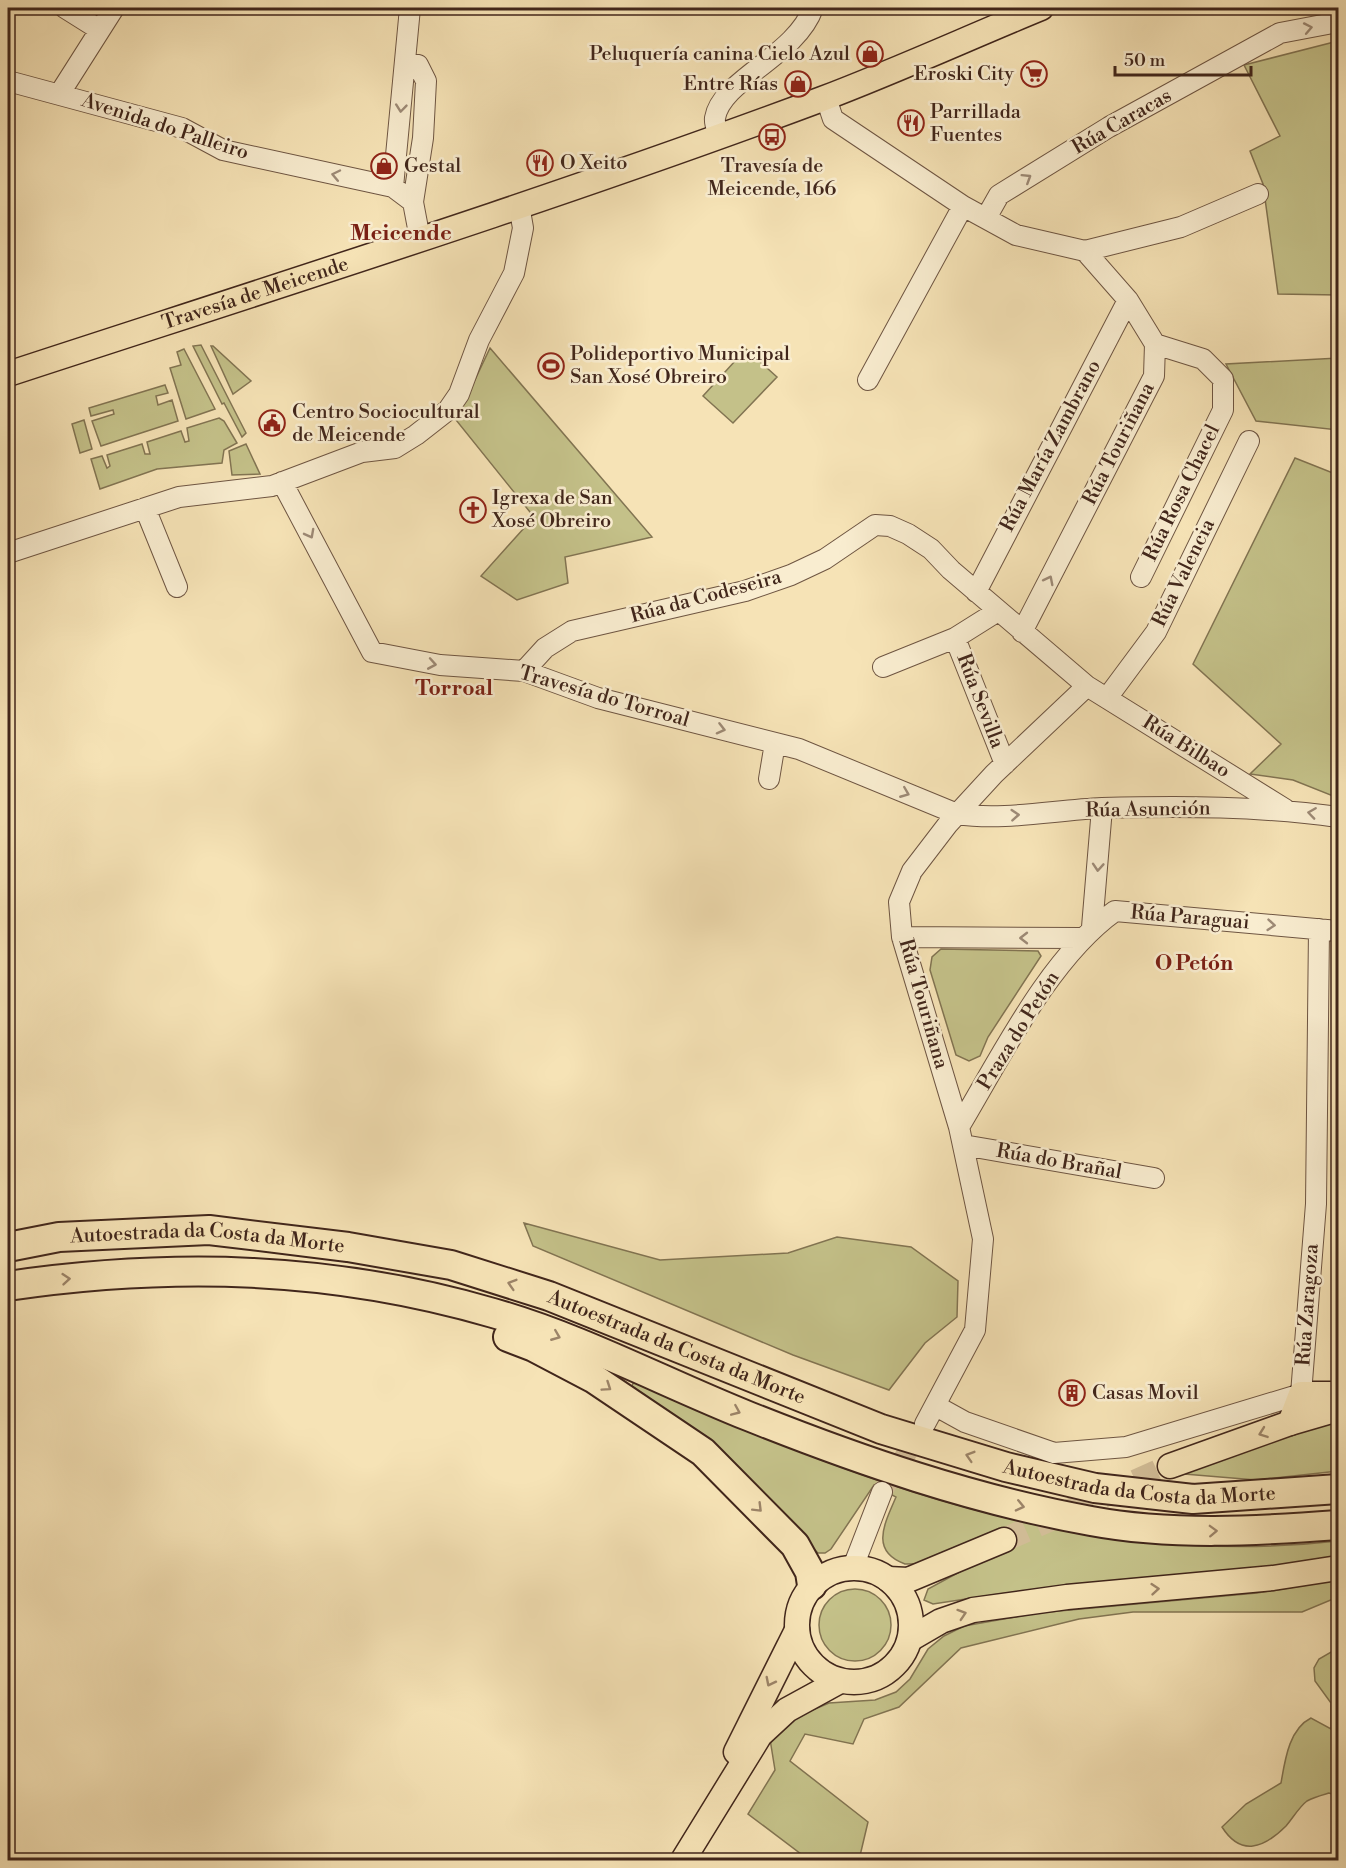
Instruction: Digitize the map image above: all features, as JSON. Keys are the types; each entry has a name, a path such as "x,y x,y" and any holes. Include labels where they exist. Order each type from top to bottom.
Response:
{"highway":[{"name":"Autoestrada da Costa da Morte","path":"8,1247 59,1237 209,1230 348,1248 451,1265 549,1296 881,1429 1005,1467 1095,1488 1193,1499 1338,1489"},
{"name":"Autoestrada da Costa da Morte","path":"8,1286 176,1270 336,1278 397,1289 495,1313 555,1335 749,1417 859,1457 1001,1502 1094,1522 1202,1531 1338,1525"},
{"path":"275,1274 368,1300 470,1323 534,1347 593,1378 703,1452 795,1545 810,1572 813,1585"}],"main road":[{"name":"Travesía de Meicende","path":"8,374 420,239 719,136 826,98 1041,8"},
{"path":"1290,1423 1301,1394 1338,1394"},
{"path":"1170,1466 1290,1423 1338,1409"},
{"path":"888,1579 908,1580 1004,1540"},
{"path":"717,1802 743,1735 797,1630 800,1606 813,1585 838,1570 853,1567 872,1570 888,1579 900,1591 908,1605 912,1622 910,1639 903,1655 891,1669 875,1678 858,1682 840,1681 824,1674 810,1662 801,1647 797,1630"},
{"path":"910,1639 941,1621 974,1610 1067,1597 1273,1578 1338,1568"},
{"path":"683,1860 760,1736 787,1710 840,1681"}],"street":[{"path":"65,8 100,30"},
{"path":"60,93 114,8"},
{"path":"410,8 393,187 413,202"},
{"path":"719,136 714,120 719,106 730,92 795,39 808,22 813,8"},
{"name":"Rúa Caracas","path":"986,218 999,195 1109,127 1280,33 1338,22"},
{"path":"405,62 418,65 426,81 423,138 413,202 420,239"},
{"name":"Avenida do Palleiro","path":"8,81 60,93 182,128 224,150 393,187"},
{"path":"826,98 833,119 963,206 1016,235 1085,251 1181,227 1258,194"},
{"path":"8,554 179,497 272,486 362,452 395,448 448,410 459,394 479,340 514,273 523,228 519,205"},
{"path":"868,380 963,206"},
{"path":"1085,251 1128,300 1155,344"},
{"name":"Rúa María Zambrano","path":"976,592 1128,300"},
{"name":"Rúa Rosa Chacel","path":"1141,577 1223,410 1223,379 1203,359 1155,344"},
{"name":"Rúa Touriñana","path":"1023,632 1154,376 1155,344"},
{"name":"Rúa Valencia","path":"1107,698 1156,632 1249,441"},
{"name":"Travesía do Torroal","path":"282,482 372,652 440,665 524,672 598,698 799,749 957,814"},
{"path":"145,508 177,586"},
{"name":"Rúa da Codeseira","path":"524,672 545,648 572,631 745,591 791,575 825,560 874,525 890,526 932,549 976,592"},
{"path":"976,592 1087,686"},
{"path":"883,667 955,638 998,611"},
{"name":"Rúa Sevilla","path":"955,638 1005,764"},
{"name":"Rúa Touriñana","path":"925,1424 975,1330 983,1239 961,1136 902,938 899,902 912,871 957,814 1005,764 1087,686"},
{"name":"Rúa Bilbao","path":"1087,686 1285,809"},
{"path":"769,779 775,743"},
{"path":"1087,933 1102,808"},
{"name":"Rúa Asunción","path":"957,814 979,817 1102,808 1285,809 1338,817"},
{"name":"Rúa Paraguai","path":"1087,933 1115,911 1329,930"},
{"name":"Rúa Zaragoza","path":"1301,1394 1316,1204 1329,930"},
{"name":"Praza do Petón","path":"902,938 1087,933"},
{"name":"Praza do Petón","path":"961,1136 1053,974 1087,933"},
{"name":"Rúa do Brañal","path":"961,1136 1154,1178"},
{"path":"936,1406 965,1422 1054,1453 1126,1447 1301,1394"},
{"path":"853,1567 882,1492"}],"shaded area":[{"path":"1338,41 1338,295 1278,294 1263,184 1250,151 1280,136 1244,65"},
{"path":"201,345 246,433 242,437 224,403 222,404 193,346"},
{"path":"211,346 213,346 251,381 233,394"},
{"path":"490,348 652,537 565,557 568,583 517,600 481,576 534,517 456,420"},
{"path":"184,349 215,409 186,419 170,368 181,365 177,352"},
{"path":"746,349 777,377 733,423 703,396"},
{"path":"1338,358 1338,430 1256,421 1226,364"},
{"path":"165,385 168,393 156,396 158,405 172,400 178,421 101,446 92,421 114,414 113,410 91,416 89,408"},
{"path":"219,418 224,421 237,443 224,450 222,463 157,469 100,489 91,459 102,456 107,468 110,466 107,455 142,444 145,454 150,454 147,442 181,431 185,442 189,441 187,428"},
{"path":"84,420 92,449 80,453 72,424"},
{"path":"246,444 260,474 232,475 229,451"},
{"path":"1295,458 1338,475 1338,798 1293,780 1250,774 1281,744 1193,664"},
{"path":"941,949 1038,951 1041,956 988,1037 980,1056 969,1061 956,1055 930,970 932,957"},
{"path":"524,1223 660,1260 788,1253 837,1237 911,1247 958,1281 957,1317 925,1343 889,1390 793,1355 533,1246"},
{"path":"634,1381 803,1453 889,1484 976,1510 1064,1530 1153,1543 1245,1547 1338,1541 1338,1560 999,1594 933,1604 924,1600 928,1589 976,1563 905,1564 894,1558 883,1544 883,1535 896,1497 874,1485 831,1549 825,1553 818,1553 680,1420 632,1386"},
{"path":"1338,1418 1338,1471 1256,1480 1172,1473"},
{"path":"1338,1580 1338,1597 1302,1612 1133,1612 1079,1619 961,1648 899,1707 864,1719 853,1744 805,1734 790,1761 868,1822 859,1860 809,1860 748,1814 775,1770 770,1739 796,1717 829,1703 875,1700 896,1692 910,1679 928,1649 944,1636 964,1626 1037,1613 1257,1593"},
{"path":"855,1589 875,1595 885,1605 891,1625 885,1645 875,1655 855,1661 835,1655 825,1645 819,1625 825,1605 835,1595"},
{"path":"1338,1648 1338,1796 1329,1793 1307,1801 1278,1834 1261,1844 1245,1846 1237,1843 1222,1827 1246,1804 1281,1783 1289,1746 1298,1730 1311,1718 1331,1729 1331,1703 1315,1681 1314,1668 1319,1659"}],"tunnel":[{"path":"882,1492 922,1429"},
{"path":"1004,1540 1170,1466"}],"place":[{"name":"Peluquería canina Cielo Azul","path":"870,54"},
{"name":"Eroski City","path":"1034,74"},
{"name":"Entre Rías","path":"798,84"},
{"name":"Parrillada Fuentes","path":"911,123"},
{"name":"Travesía de Meicende, 166","path":"772,137"},
{"name":"O Xeito","path":"540,163"},
{"name":"Gestal","path":"384,166"},
{"name":"Polideportivo Municipal San Xosé Obreiro","path":"551,366"},
{"name":"Centro Sociocultural de Meicende","path":"272,423"},
{"name":"Igrexa de San Xosé Obreiro","path":"473,510"},
{"name":"Casas Movil","path":"1072,1393"}],"district":[{"name":"Meicende","path":"401,233"},
{"name":"Torroal","path":"454,689"},
{"name":"O Petón","path":"1194,964"}]}
